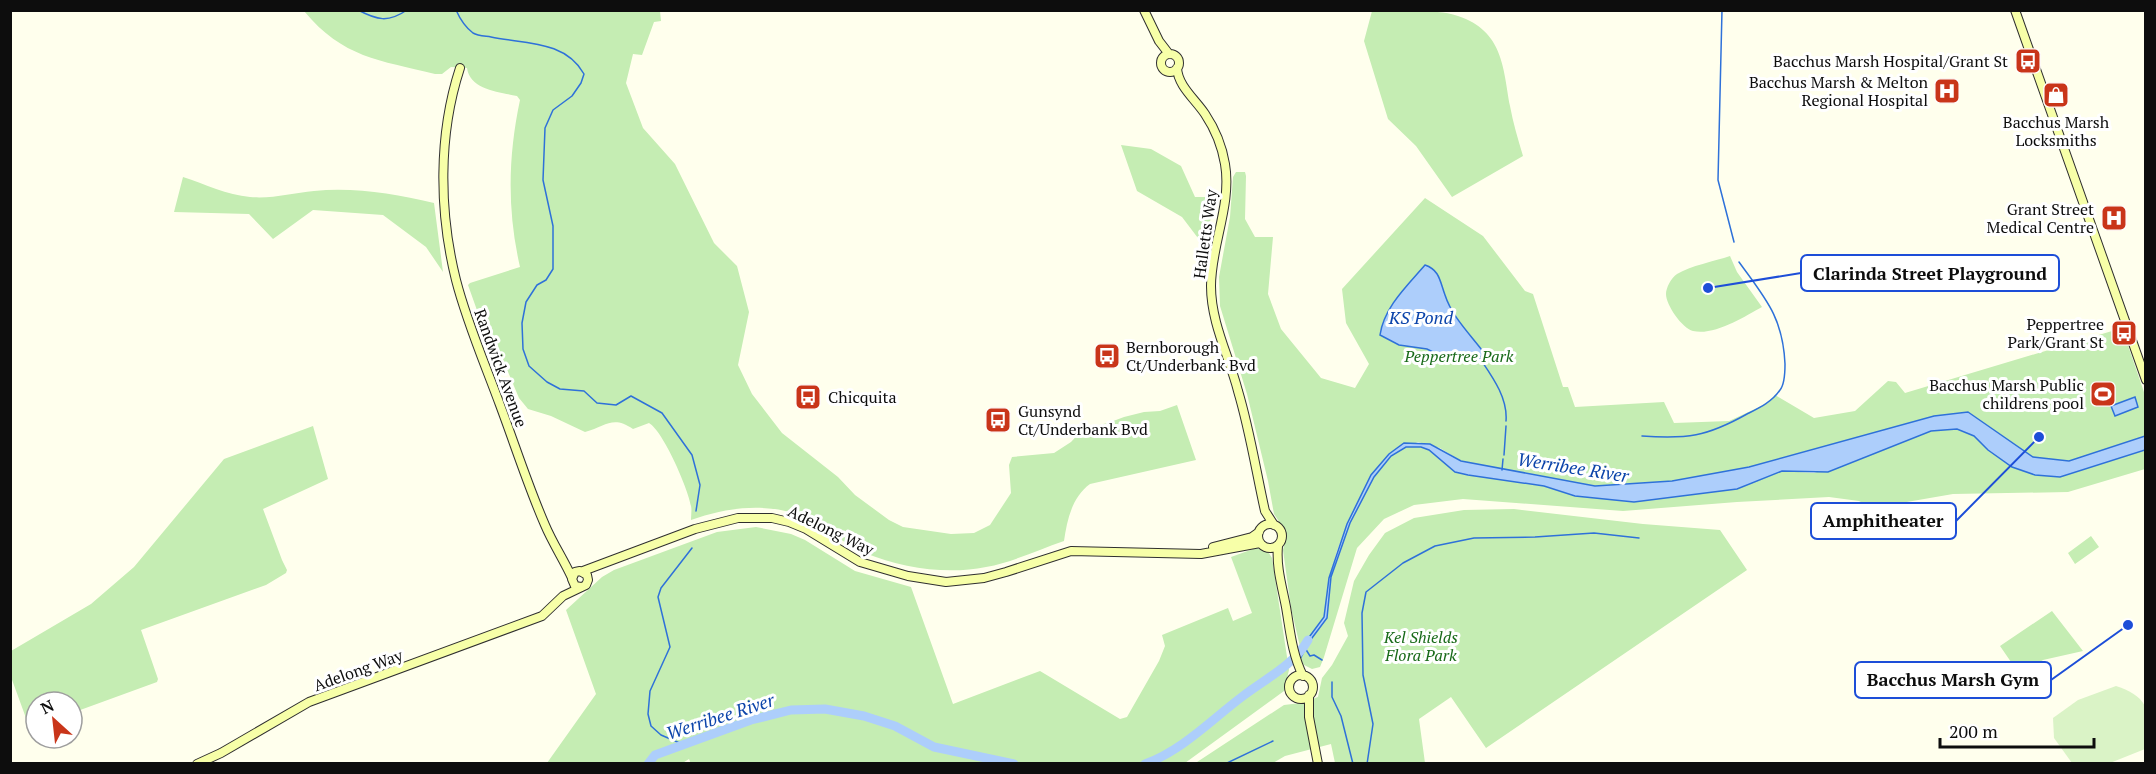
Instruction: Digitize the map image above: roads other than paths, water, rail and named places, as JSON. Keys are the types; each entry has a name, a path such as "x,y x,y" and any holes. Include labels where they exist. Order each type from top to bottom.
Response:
{"street":[{"path":"1144,10 1166,55"},
{"path":"2015,10 2145,380"},
{"path":"1166,55 1176,57 1178,62 1175,71 1166,71 1162,67 1161,61 1166,55"},
{"name":"Randwick Avenue","path":"460,68 455,83 446,141 444,179 448,239 456,279 467,319 535,501 572,579"},
{"name":"Halletts Way","path":"1175,71 1205,114 1215,133 1225,166 1226,187 1213,266 1212,296 1219,336 1244,411 1265,511 1274,525"},
{"name":"Halletts Way","path":"1261,529 1265,511"},
{"name":"Adelong Way","path":"581,571 712,523 752,517 789,522 860,561 908,576 946,582 984,578 1071,550 1201,554 1264,546"},
{"path":"1276,561 1264,546 1261,529 1274,525 1282,532 1276,561 1296,660 1303,676"},
{"name":"Adelong Way","path":"1191,553 1252,537 1261,529"},
{"path":"1264,546 1278,546"},
{"name":"Randwick Avenue","path":"562,558 581,571"},
{"name":"Adelong Way","path":"588,579 604,562"},
{"path":"581,571 588,579 586,585 575,586 572,579 575,572 581,571"},
{"name":"Adelong Way","path":"563,596 572,579"},
{"name":"Adelong Way","path":"197,764 221,753 309,702 542,616 563,596 581,587"},
{"path":"1296,660 1290,691 1299,698 1309,717"},
{"path":"1293,678 1303,676 1312,684 1309,695 1309,717 1318,764"},
{"path":"1299,698 1309,695"}],"water":[{"name":"KS Pond","path":"1425,265 1437,273 1452,311 1485,354 1473,360 1443,357 1427,349 1399,345 1380,335 1391,306"},
{"path":"2135,397 2138,407 2115,416 2111,406"},
{"path":"1968,412 2033,457 2069,461 2145,436 2145,450 2060,477 2035,475 2012,467 1988,450 1974,436 1957,429 1931,431 1828,472 1782,471 1737,489 1634,502 1575,496 1544,486 1455,472 1429,450 1421,447 1406,447 1391,456 1374,477 1350,523 1331,577 1327,618 1309,642 1299,661 1297,659 1307,640 1324,617 1329,578 1347,524 1371,475 1389,454 1404,443 1430,444 1461,461 1595,486 1672,481 1749,467 1934,416"}],"waterway":[{"path":"358,10 382,19 394,17 407,10"},
{"path":"456,10 461,20 475,34 555,49 576,63 584,74 572,96 553,110 545,128 543,180 553,226 553,269 546,280 537,285 526,302 522,323 523,349 529,366 547,382 560,389 584,391 597,403 616,405 631,396 662,413 692,455 700,485 696,511"},
{"path":"1722,10 1718,180 1734,242"},
{"path":"1642,436 1696,435 1720,428 1761,407 1782,387 1785,364 1781,333 1771,309 1739,262"},
{"path":"1479,357 1502,395 1506,421"},
{"path":"1504,455 1506,426"},
{"path":"1502,470 1503,459"},
{"path":"1367,764 1373,724 1363,675 1362,613 1366,592 1403,563 1435,546 1474,538 1594,533 1639,538"},
{"path":"682,744 661,735 651,726 648,714 650,691 670,647 658,597 661,588 692,548"},
{"name":"Werribee River","path":"1145,764 1172,751 1196,734 1287,664 1308,640"},
{"path":"1305,648 1310,656 1314,655 1322,660"},
{"path":"1332,682 1332,697 1341,716 1353,764"},
{"name":"Werribee River","path":"648,764 655,755 751,720 791,710 825,709 864,716 895,726 934,747 1014,764"},
{"path":"1225,764 1273,741"}],"place":[{"name":"Bacchus Marsh Hospital/Grant St","path":"2028,61"},
{"name":"Bacchus Marsh & Melton Regional Hospital","path":"1947,91"},
{"name":"Bacchus Marsh Locksmiths","path":"2056,95"},
{"name":"Grant Street Medical Centre","path":"2114,218"},
{"name":"Clarinda Street Playground","path":"1708,288"},
{"name":"Peppertree Park/Grant St","path":"2124,333"},
{"name":"Bernborough Ct/Underbank Bvd","path":"1107,356"},
{"name":"Bacchus Marsh Public childrens pool","path":"2103,394"},
{"name":"Chicquita","path":"808,397"},
{"name":"Gunsynd Ct/Underbank Bvd","path":"998,420"},
{"name":"Amphitheater","path":"2039,437"},
{"name":"Bacchus Marsh Gym","path":"2128,625"}],"park label":[{"name":"Peppertree Park","path":"1459,356"},
{"name":"Kel Shields Flora Park","path":"1421,646"}]}
